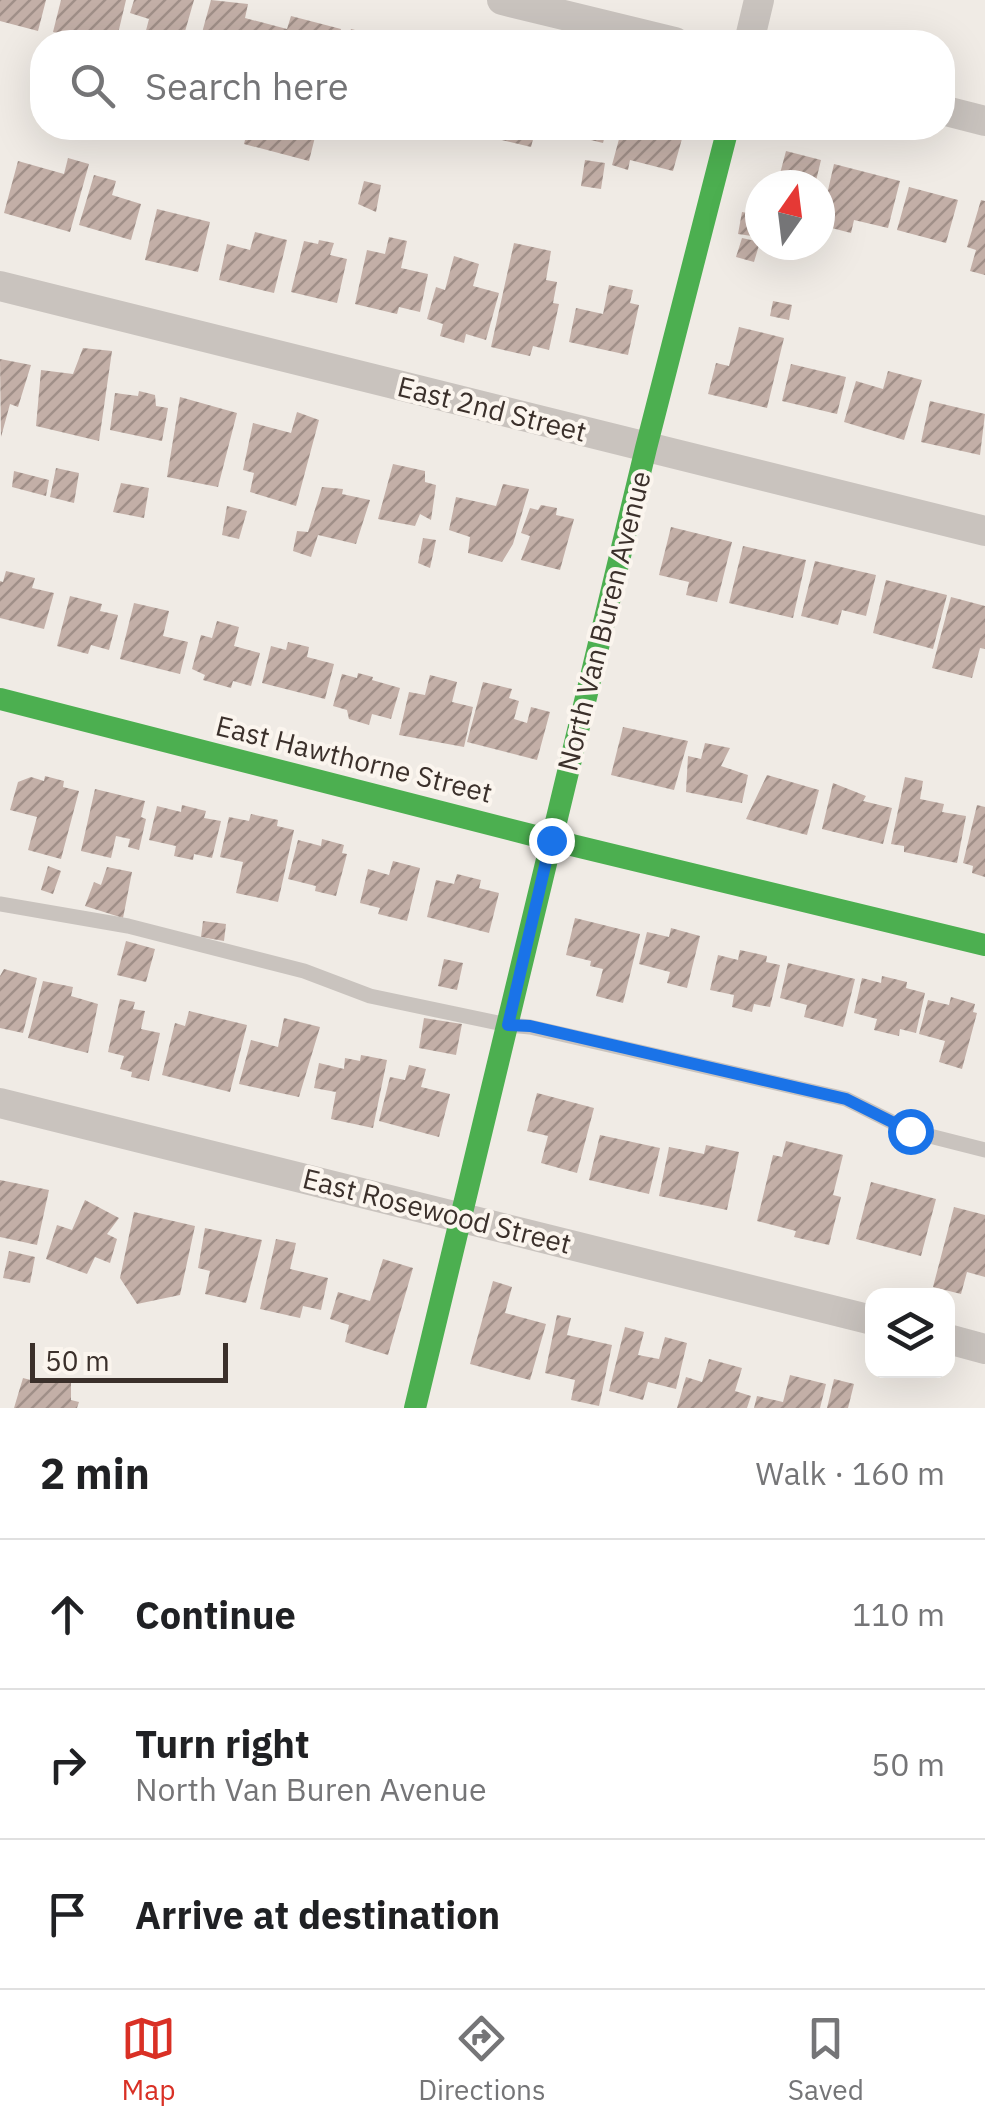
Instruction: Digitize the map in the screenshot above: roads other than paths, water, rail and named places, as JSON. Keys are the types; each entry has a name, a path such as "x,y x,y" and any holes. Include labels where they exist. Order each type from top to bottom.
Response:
{"street":[{"path":"502,0 626,30"},
{"path":"752,30 759,0"},
{"path":"955,113 985,121"},
{"name":"North Van Buren Avenue","path":"415,1408 646,448 725,140"},
{"name":"East 2nd Street","path":"0,286 985,531"},
{"name":"East Hawthorne Street","path":"0,700 985,945"},
{"name":"East Rosewood Street","path":"0,1103 865,1318"},
{"path":"955,1342 985,1349"}],"lane":[{"path":"0,904 128,926 304,971 370,996 508,1025 530,1026 846,1099 910,1131 985,1150"}]}
